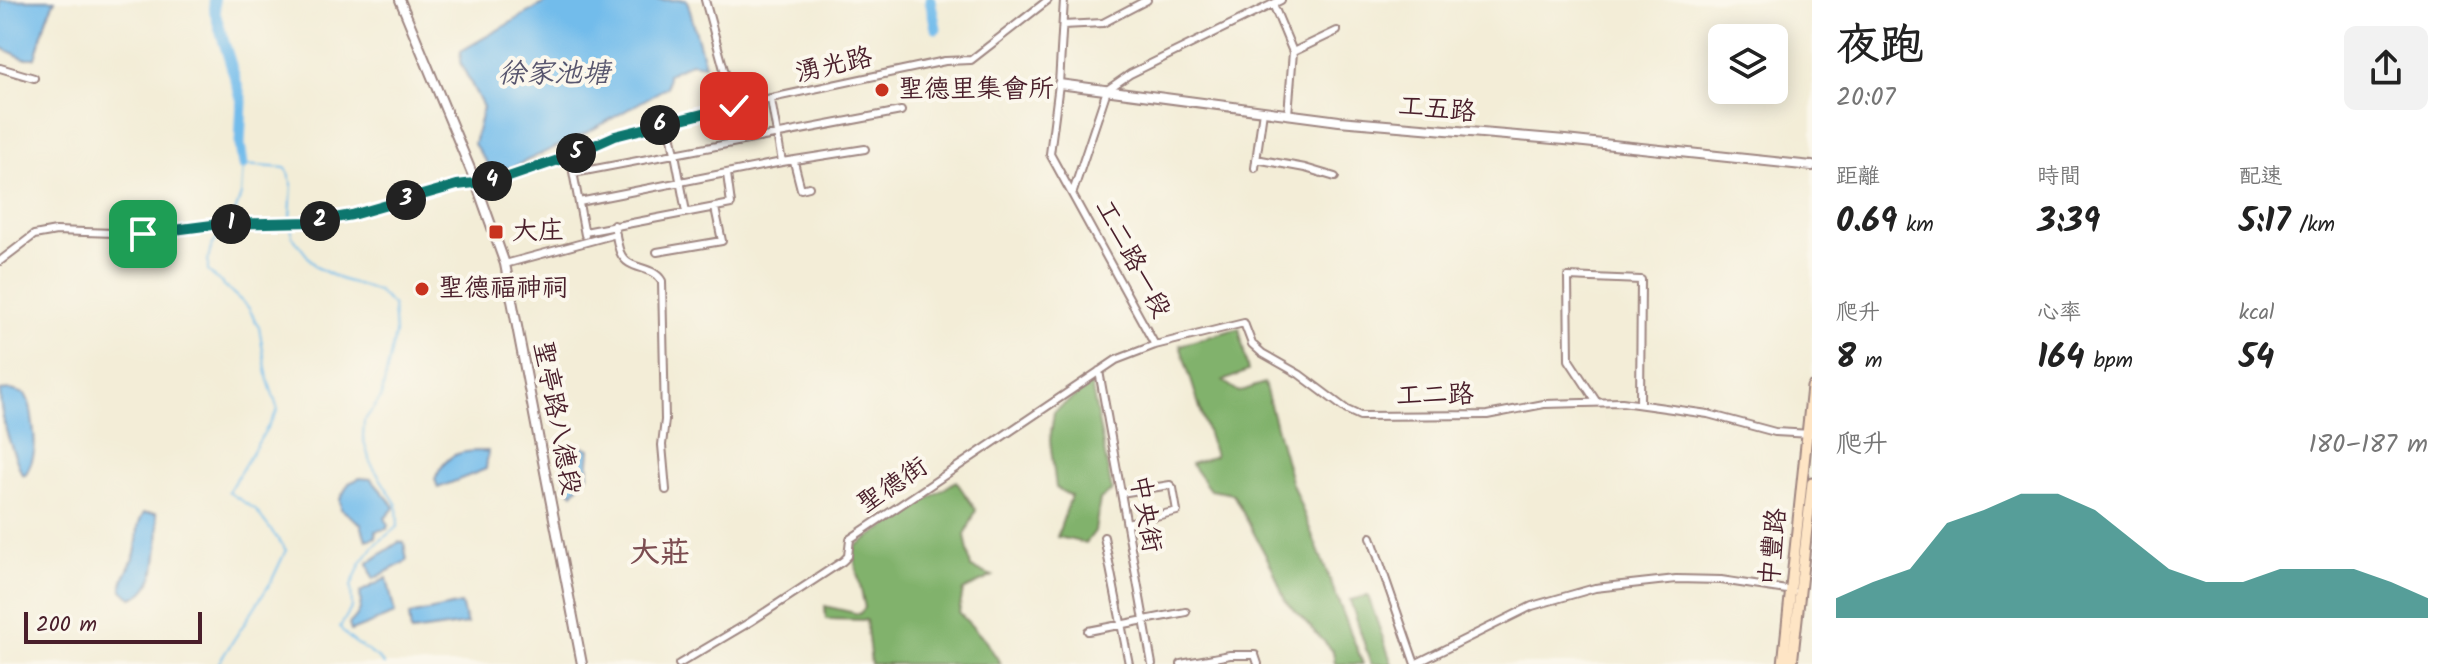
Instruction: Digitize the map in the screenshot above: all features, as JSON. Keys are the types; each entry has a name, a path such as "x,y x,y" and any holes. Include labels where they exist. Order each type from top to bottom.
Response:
{"main road":[{"name":"中豐路","path":"1792,664 1812,387"},
{"name":"中豐路","path":"1783,664 1812,483"}],"street":[{"name":"聖亭路八德段","path":"400,0 476,183 505,264 582,664"},
{"path":"705,0 734,106"},
{"name":"湧光路","path":"0,261 34,235 56,231 143,234 220,224 311,222 352,215 457,185 500,180 570,156 615,136 669,122 945,61 971,60 1048,0"},
{"path":"1059,84 1064,0"},
{"path":"1063,25 1103,23 1147,0"},
{"path":"1107,90 1130,74 1281,0"},
{"path":"1273,4 1293,52 1288,114"},
{"path":"1293,52 1337,31"},
{"path":"0,68 34,78"},
{"name":"工五路","path":"1059,84 1354,122 1578,141 1812,166"},
{"name":"工二路一段","path":"1059,84 1050,154 1155,345"},
{"name":"工二路一段","path":"1073,192 1107,90"},
{"path":"771,100 782,162"},
{"path":"574,173 901,111"},
{"path":"1263,111 1256,164 1305,168 1335,177"},
{"path":"669,122 686,212"},
{"path":"579,202 865,149"},
{"path":"570,156 586,242"},
{"path":"794,162 801,189 809,187"},
{"path":"585,232 731,204 727,174"},
{"path":"657,252 722,241 715,208"},
{"path":"614,225 620,254 631,266 655,272 662,281 665,420 662,445 666,490"},
{"path":"505,264 616,234"},
{"path":"1596,401 1569,360 1568,277 1641,280 1640,404"},
{"name":"工二路","path":"1099,371 1116,360 1155,345 1244,323 1252,344 1262,353 1360,416 1487,415 1544,404 1596,401 1708,414 1775,432 1810,434"},
{"name":"中央街","path":"1099,371 1152,664"},
{"name":"聖德街","path":"679,664 843,561 848,556 850,539 1099,371"},
{"path":"1121,493 1170,485 1173,488 1177,511 1127,523"},
{"path":"1104,537 1129,664"},
{"path":"1371,537 1415,664 1532,606 1595,588 1676,579 1721,580 1796,591"},
{"path":"1088,631 1186,612"},
{"path":"1181,664 1230,655 1255,655 1258,664"}],"green space":[{"path":"1239,328 1248,371 1223,381 1239,392 1264,383 1291,481 1363,664 1335,664 1333,651 1285,600 1272,567 1233,494 1210,490 1191,464 1215,456 1180,345"},
{"path":"1091,384 1112,491 1100,499 1095,531 1086,543 1057,537 1071,496 1056,488 1050,440 1054,412"},
{"path":"956,481 976,510 965,535 971,568 993,576 963,590 959,613 984,639 1001,664 871,664 866,620 826,619 825,606 859,614 865,608 853,554 856,546"},
{"path":"1368,596 1392,664 1371,664 1350,600"}],"water":[{"path":"0,0 55,0 35,58 23,58 0,47"},
{"name":"徐家池塘","path":"550,0 687,0 705,65 691,63 668,74 667,87 588,132 511,168 489,166 474,144 483,107 460,62 461,51"},
{"path":"0,391 25,394 31,409 34,450 25,475 14,454 2,412"},
{"path":"584,447 590,449 588,475 573,493 565,484 570,469 570,452"},
{"path":"488,451 486,469 438,488 435,479 450,458 462,452"},
{"path":"360,478 371,479 395,507 385,518 387,529 375,531 376,537 366,540 361,524 341,509 340,499 349,483"},
{"path":"144,513 156,513 157,554 149,585 132,598 122,590 122,585 135,553 138,527"},
{"path":"399,542 404,542 407,561 373,579 368,563"},
{"path":"387,578 395,614 351,631 349,624 360,610 360,592"},
{"path":"461,604 467,624 411,632 409,615"}],"waterway":[{"path":"214,0 215,13 242,101 240,144 243,165"},
{"path":"930,0 936,28"},
{"path":"232,221 241,195 243,165 286,168 292,184 290,219"},
{"path":"291,225 292,236 316,267 340,279 378,291 393,306 395,334 381,398 364,421 363,437 370,462 397,505 398,526 375,545 361,563 351,586 352,607 340,627 349,638 384,664"},
{"path":"218,664 271,582 286,550 255,509 228,492 278,410 268,380 259,327 248,307 208,271 212,246 228,226"}],"place":[{"name":"聖德里集會所","path":"882,90"},
{"name":"大庄","path":"496,232"},
{"name":"聖德福神祠","path":"422,289"}],"district":[{"name":"大莊","path":"660,554"}],"route":[{"path":"143,234 220,224 311,222 352,215 457,185 500,180 570,156 615,136 734,106"}]}
